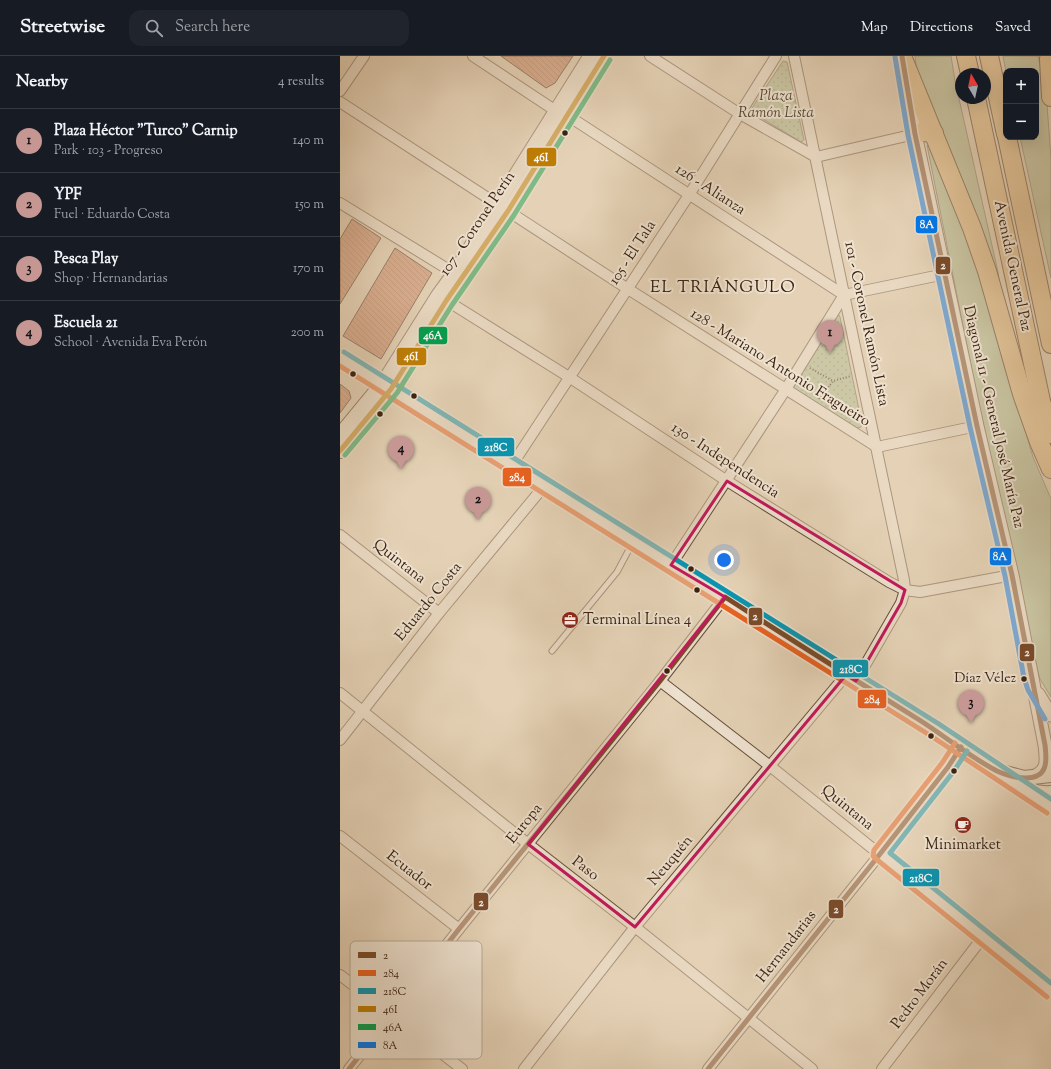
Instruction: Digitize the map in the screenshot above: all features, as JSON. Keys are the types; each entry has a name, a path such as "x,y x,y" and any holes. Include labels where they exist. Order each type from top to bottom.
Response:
{"highway":[{"path":"902,56 975,235 987,271 1022,394 1039,442 1051,469"},
{"path":"966,56 969,68"},
{"path":"990,56 1003,119"},
{"path":"1050,60 1051,97"},
{"name":"Avenida General Paz","path":"977,104 1041,401 1051,434"},
{"path":"915,134 923,132 934,133"},
{"name":"Avenida General Paz","path":"1008,140 1051,344"}],"main road":[{"path":"340,358 545,485 998,771 1024,778 1036,793 1051,793"},
{"path":"340,435 386,386"},
{"path":"340,452 386,386"},
{"path":"1028,784 1051,775"},
{"path":"1028,784 1051,807"}],"street":[{"path":"340,91 364,56"},
{"name":"126 - Alianza","path":"473,56 844,295"},
{"name":"107 - Coronel Perín","path":"561,114 590,56"},
{"name":"107 - Coronel Perín","path":"386,386 442,298 503,208 561,114 604,56"},
{"path":"650,56 740,114 816,157 915,134"},
{"name":"105 - El Tala","path":"512,465 689,195 776,56"},
{"name":"101 - Coronel Ramón Lista","path":"794,56 860,374 903,568 905,590 901,603 851,678"},
{"name":"Diagonal 11 - General José María Paz","path":"902,56 915,134 977,426 1012,575 1047,758 1044,771 1028,784"},
{"name":"128 - Mariano Antonio Fragueiro","path":"340,102 628,289 877,447 977,426"},
{"path":"340,203 454,273"},
{"name":"107 - Coronel Perín","path":"442,298 454,273 503,208"},
{"path":"671,565 786,389 844,295 945,274"},
{"name":"130 - Independencia","path":"442,298 569,377 727,481 889,582 905,590 920,592 1012,575"},
{"name":"Eduardo Costa","path":"340,740 439,613 545,485"},
{"name":"Quintana","path":"340,535 439,613"},
{"name":"Europa","path":"450,941 660,681 725,598"},
{"name":"Neuquén","path":"524,1069 635,927 770,766 851,678"},
{"name":"Quintana","path":"660,681 770,766 1051,992"},
{"path":"1034,687 1051,715"},
{"name":"Paso","path":"340,693 812,1069"},
{"name":"Hernandarias","path":"708,1069 880,854 948,767 960,747"},
{"name":"Ecuador","path":"340,836 459,929"},
{"name":"Pedro Morán","path":"882,1069 982,937"},
{"path":"340,975 350,983"},
{"name":"Europa","path":"349,1069 357,1059"},
{"path":"449,1059 462,1069"}],"lane":[{"path":"552,651 618,572 634,541"}],"path":[{"path":"802,363 833,381"},
{"path":"814,407 833,381 860,374"}],"highlighted area":[{"path":"727,481 905,590 901,603 856,681 846,675 635,927 528,844 725,597 671,565"}],"green space":[{"path":"915,56 951,56 955,81 955,104 960,104 998,272 1000,287 917,73"},
{"path":"1003,56 1038,56 1046,91 1051,159 1051,278 1021,140 1039,140 1039,68 1005,68"},
{"name":"Plaza Ramón Lista","path":"783,61 787,62 804,140 801,142 750,111"},
{"path":"927,145 932,146 963,219 1033,457 1051,499 1051,697 1040,679 1032,652 988,451"},
{"path":"836,314 840,317 862,424 861,427 857,428 793,388 832,316"}],"building":[{"path":"501,56 573,56 555,83 546,88"},
{"path":"352,219 381,238 340,304 340,239"},
{"path":"395,248 432,273 381,359 343,336"},
{"path":"340,384 349,391 351,398 340,413"}],"transit line":[{"name":"46I","path":"340,451 391,389 446,301 508,211 604,56"},
{"name":"2","path":"450,941 660,681 725,597 997,771 1011,776 1026,778 1039,775 1042,772 1046,762 1045,745 1012,575 977,426 915,134 902,56"},
{"name":"8A","path":"895,57 908,135 970,427 1005,576 1024,678 1028,690 1045,719"},
{"name":"46A","path":"345,455 397,393 452,305 514,215 610,60"},
{"name":"218C","path":"344,352 939,724 1051,799"},
{"name":"284","path":"340,366 931,736 1047,813"},
{"name":"284","path":"955,743 942,763 874,850 873,856 1047,997"},
{"name":"2","path":"708,1069 880,854 948,767 961,747"},
{"name":"218C","path":"967,751 954,771 890,853 1051,983"},
{"name":"2","path":"349,1069 357,1059"}],"place":[{"name":"Plaza Héctor \"Turco\" Carnip","path":"830,353"},
{"name":"Escuela 21","path":"401,469"},
{"name":"YPF","path":"478,520"},
{"name":"Terminal Línea 4","path":"570,620"},
{"name":"Díaz Vélez","path":"1024,679"},
{"name":"Pesca Play","path":"971,723"},
{"name":"Minimarket","path":"963,825"}],"district":[{"name":"EL TRIÁNGULO","path":"723,288"}]}
